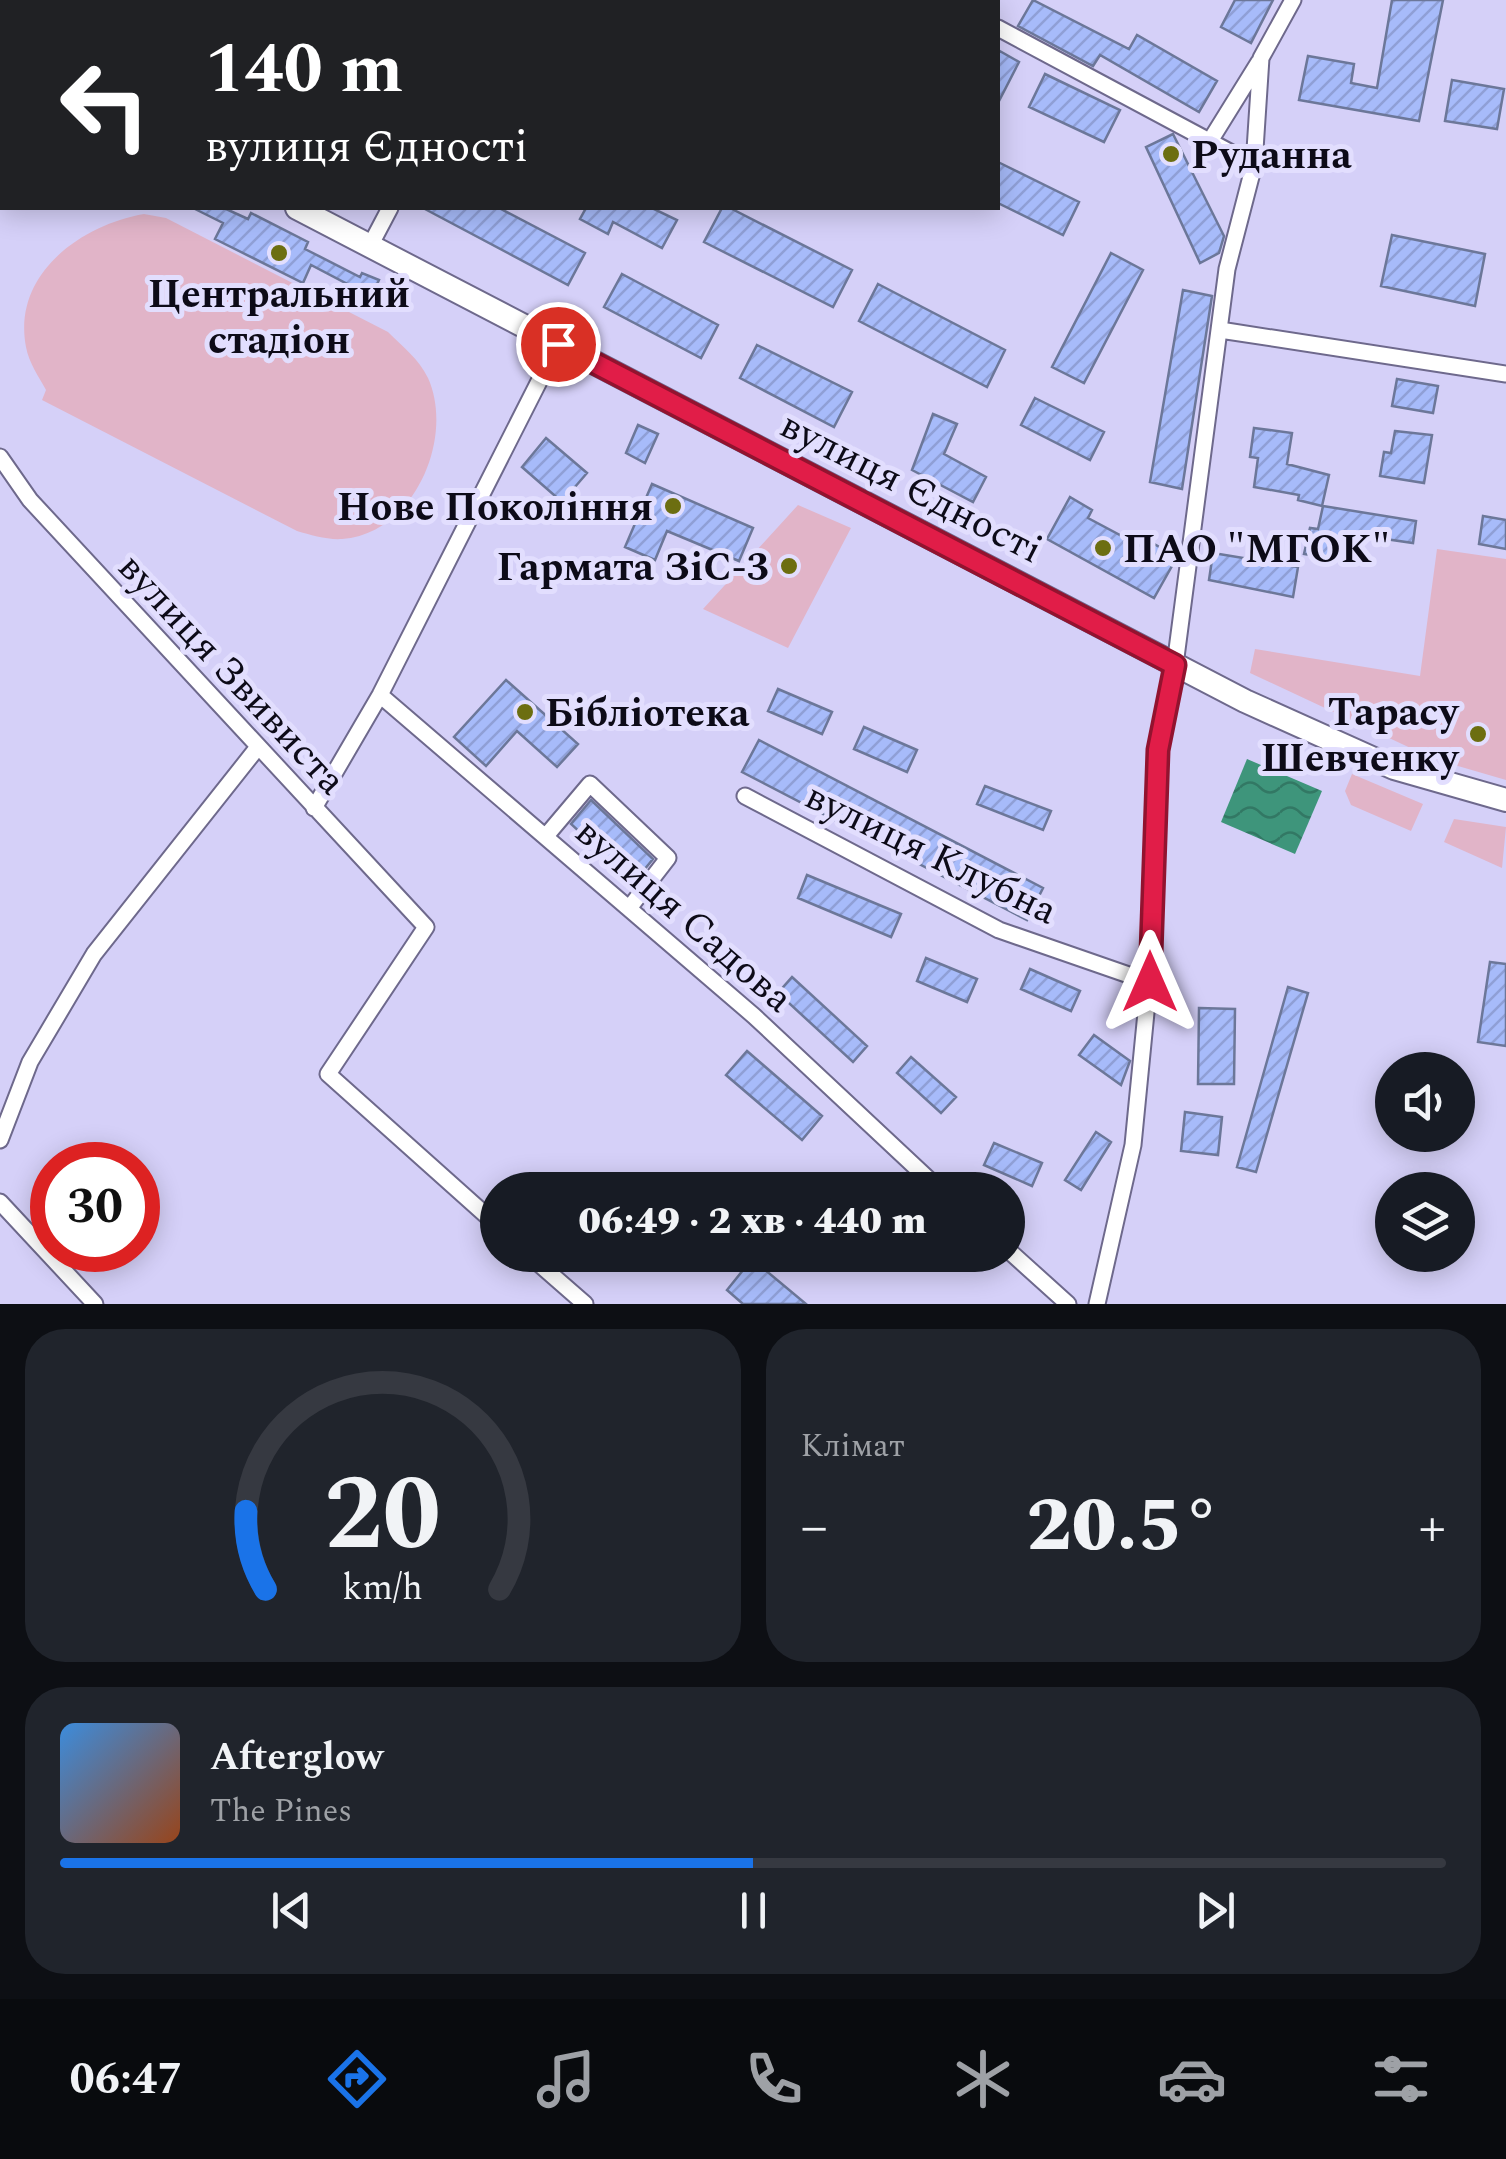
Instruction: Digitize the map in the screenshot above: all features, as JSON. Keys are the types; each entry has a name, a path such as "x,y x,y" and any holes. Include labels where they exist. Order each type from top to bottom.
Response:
{"street":[{"path":"1210,141 1292,0"},
{"path":"1000,29 1254,165"},
{"path":"1097,1304 1133,1145 1150,982 1158,750 1175,665 1228,270 1254,165 1261,58"},
{"name":"вулиця Єдності","path":"300,210 1175,665 1394,768 1506,800"},
{"path":"370,246 389,210"},
{"path":"1220,330 1506,374"},
{"path":"314,808 380,695 558,344"},
{"name":"вулиця Звивиста","path":"0,458 30,500 426,927 328,1074 480,1210"},
{"name":"вулиця Садова","path":"380,695 630,907 920,1172"},
{"path":"0,1140 30,1062 94,954 258,747"},
{"path":"546,836 590,784 668,858 630,907"},
{"name":"вулиця Клубна","path":"745,796 999,930 1150,982"},
{"path":"0,1202 95,1304"},
{"path":"1025,1265 1068,1304"},
{"path":"549,1272 586,1304"}],"shaded area":[{"path":"144,214 166,218 388,332 420,365 435,402 432,454 408,502 390,520 367,533 342,539 297,531 42,400 46,390 27,353 24,321 41,276 75,242 97,229"},
{"path":"798,505 851,528 788,648 703,609"},
{"path":"1437,549 1506,559 1506,780 1434,759 1250,673 1255,649 1420,676"},
{"path":"1352,774 1423,804 1411,831 1351,805 1345,791"},
{"path":"1454,819 1506,827 1502,868 1444,842"}],"water":[{"path":"1247,759 1322,791 1295,854 1221,822"}],"building":[{"path":"1033,0 1129,49 1137,35 1217,81 1199,112 1100,55 1093,66 1018,26"},
{"path":"1235,0 1273,0 1251,43 1221,27"},
{"path":"1392,0 1443,0 1419,121 1299,100 1308,56 1354,64 1351,83 1377,88"},
{"path":"1000,51 1019,62 1000,99"},
{"path":"1045,74 1120,110 1104,142 1029,107"},
{"path":"1452,80 1504,89 1497,129 1445,121"},
{"path":"1173,134 1224,236 1219,253 1200,263 1146,147"},
{"path":"1000,163 1079,202 1063,235 1000,204"},
{"name":"Центральний стадіон","path":"197,210 228,210 248,219 251,213 308,242 305,249 360,277 362,273 379,280 370,300 356,298 351,286 311,265 303,283 215,239 223,223"},
{"path":"427,210 503,210 585,253 568,285"},
{"path":"585,210 656,210 677,220 662,248 613,222 608,234 580,219"},
{"path":"721,210 734,210 852,270 833,307 704,242"},
{"path":"1392,235 1485,254 1475,306 1381,286"},
{"path":"1111,253 1143,270 1084,383 1052,367"},
{"path":"622,274 718,325 701,358 604,307"},
{"path":"878,284 1005,350 987,387 859,321"},
{"path":"1183,290 1212,296 1182,489 1150,482"},
{"path":"757,345 852,392 834,427 740,378"},
{"path":"1397,379 1438,386 1433,413 1392,406"},
{"path":"1035,398 1104,432 1090,460 1021,425"},
{"path":"933,414 957,424 944,454 986,477 973,502 912,470"},
{"path":"638,425 658,434 645,463 626,453"},
{"path":"1254,428 1292,433 1287,464 1329,475 1322,506 1298,500 1299,495 1254,487 1258,458 1250,457"},
{"path":"1395,431 1432,435 1424,483 1380,476 1384,452 1391,453"},
{"path":"546,438 587,473 562,502 522,467"},
{"name":"Нове Покоління","path":"652,484 753,528 739,561 667,531 655,560 625,547"},
{"name":"ПАО \"МГОК\"","path":"1070,497 1092,510 1088,518 1150,551 1154,544 1177,557 1154,598 1047,539"},
{"path":"1323,506 1416,521 1413,543 1344,533 1342,546 1333,544 1330,558 1304,554 1310,528 1318,529"},
{"path":"1483,516 1506,520 1506,549 1479,544"},
{"path":"1213,553 1298,567 1293,597 1209,580"},
{"path":"506,680 578,744 557,767 517,731 486,766 454,737"},
{"path":"778,689 832,712 822,734 768,711"},
{"path":"864,727 917,750 907,772 854,749"},
{"path":"759,740 1043,888 1027,920 742,772"},
{"path":"985,786 1051,811 1043,830 977,804"},
{"path":"591,800 653,859 634,882 571,824"},
{"path":"807,875 901,914 891,937 798,898"},
{"path":"926,958 977,979 967,1002 917,981"},
{"path":"1490,962 1506,964 1506,1046 1478,1042"},
{"path":"1030,969 1080,991 1071,1011 1021,989"},
{"path":"792,977 867,1046 853,1062 778,993"},
{"path":"1288,987 1308,993 1256,1172 1237,1167"},
{"path":"1199,1008 1235,1009 1234,1084 1198,1084"},
{"path":"1094,1035 1130,1061 1121,1085 1079,1055"},
{"path":"747,1051 822,1116 802,1140 726,1075"},
{"path":"911,1057 956,1097 941,1113 897,1073"},
{"path":"1185,1112 1222,1117 1218,1155 1181,1151"},
{"path":"1096,1132 1111,1142 1081,1190 1065,1180"},
{"path":"994,1143 1042,1163 1032,1186 1025,1183 1025,1172 1000,1172 984,1165"},
{"path":"742,1272 768,1272 806,1304 743,1304 727,1290"}],"place":[{"name":"Руданна","path":"1171,154"},
{"name":"Центральний стадіон","path":"279,253"},
{"name":"Нове Покоління","path":"673,506"},
{"name":"ПАО \"МГОК\"","path":"1103,548"},
{"name":"Гармата ЗіС-3","path":"789,566"},
{"name":"Бібліотека","path":"525,712"},
{"name":"Тарасу Шевченку","path":"1478,734"}],"route":[{"path":"558,344 1175,665 1158,750 1150,870 1150,982"}]}
